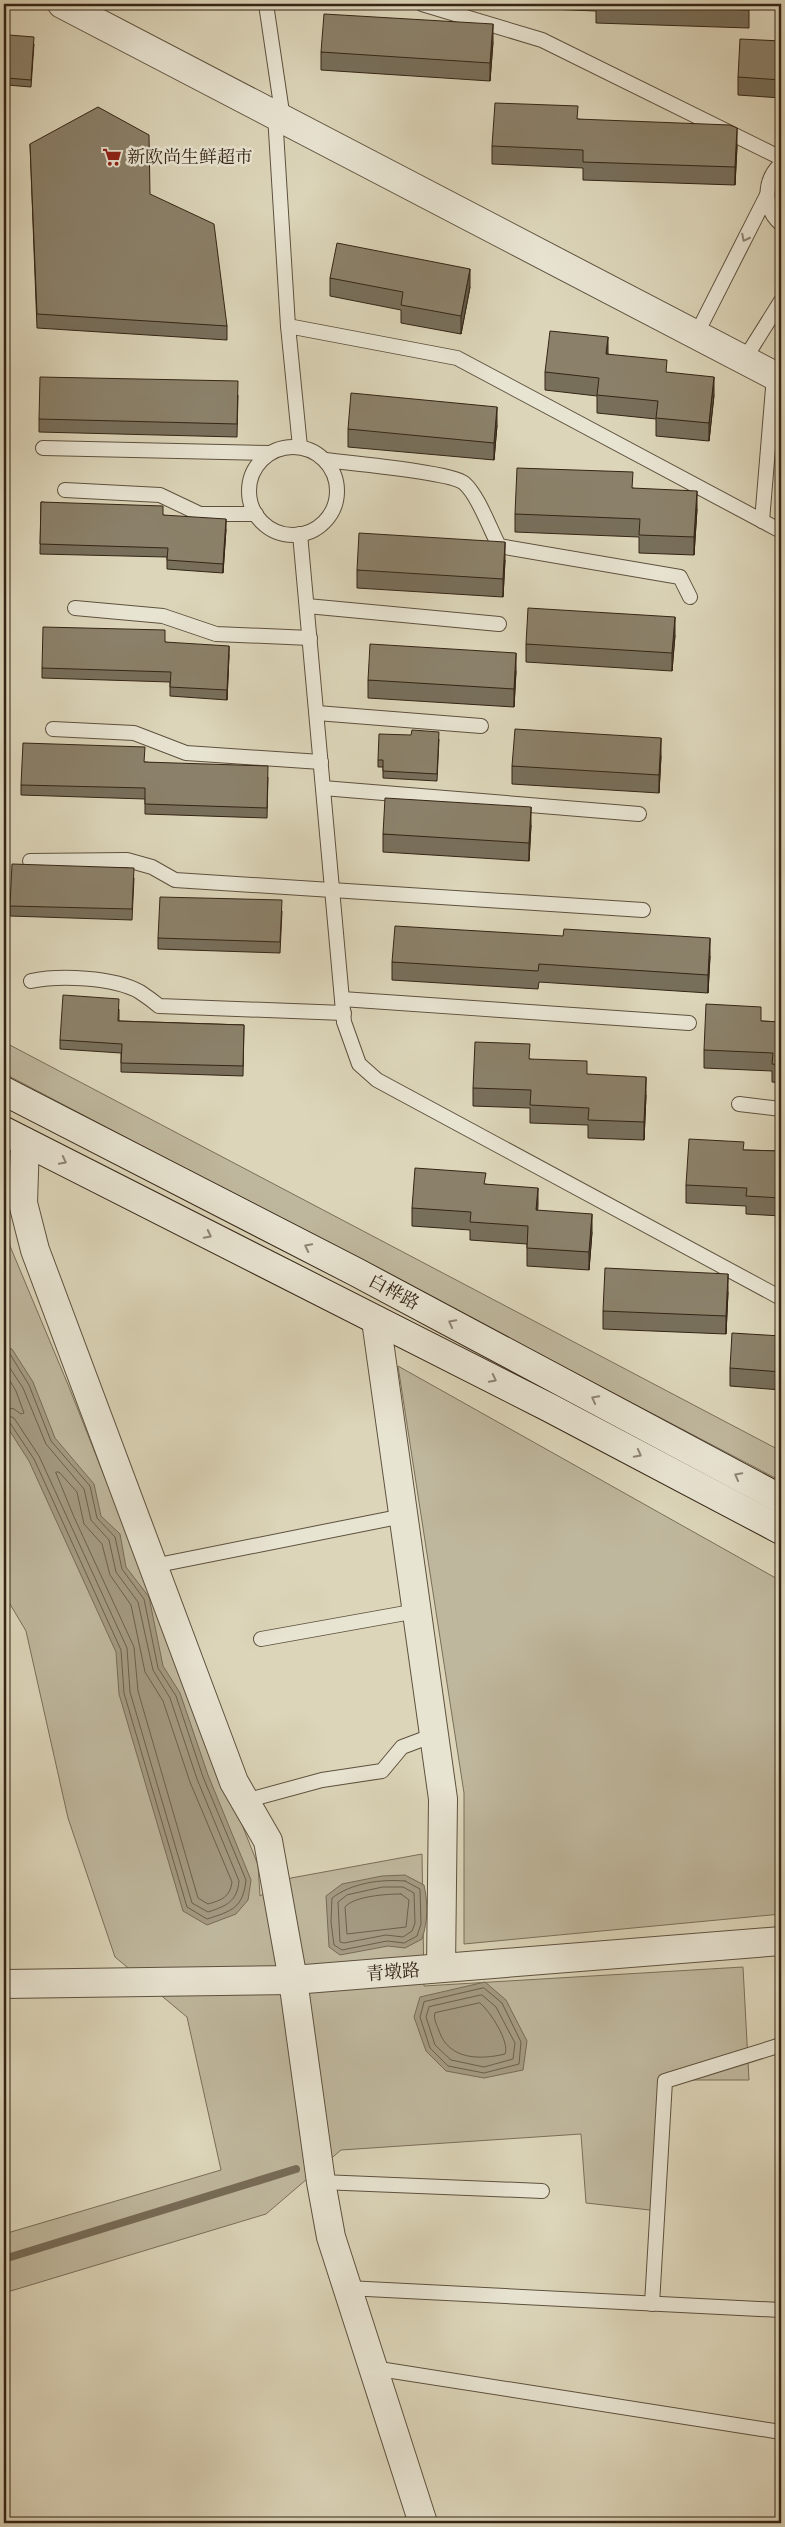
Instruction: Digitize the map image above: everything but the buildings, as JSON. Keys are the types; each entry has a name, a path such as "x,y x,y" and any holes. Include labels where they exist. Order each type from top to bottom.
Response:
{"street":[{"path":"62,4 778,378"},
{"name":"白桦路","path":"4,1091 356,1272 781,1499"},
{"path":"14,1137 23,1203 35,1250 234,1782 268,1841 293,1980 320,2182 331,2237 423,2523"},
{"name":"白桦路","path":"14,1137 376,1320 781,1530"},
{"path":"376,1320 443,1799 441,1968"},
{"name":"青墩路","path":"4,1984 293,1980 781,1941"}],"lane":[{"path":"266,4 279,117 288,326 300,447"},
{"path":"422,4 542,40 781,158"},
{"path":"696,335 767,195 772,175 781,164"},
{"path":"767,195 769,208 781,224"},
{"path":"744,360 781,301"},
{"path":"288,326 458,358 781,531"},
{"path":"762,520 778,378"},
{"path":"300,447 313,452 325,460 333,471 337,485 337,499 332,512 323,524 311,532 283,534 270,529 251,506 248,492 251,476 258,463 270,453 284,448 300,447"},
{"path":"43,448 270,453"},
{"path":"325,460 442,475 463,482 475,498 499,546 680,577 690,597"},
{"path":"65,490 160,495 200,514 256,514"},
{"path":"300,534 343,1006 359,1064 377,1080 781,1298"},
{"path":"307,606 499,624"},
{"path":"75,608 163,616 216,634 310,638"},
{"path":"317,713 481,726"},
{"path":"53,729 134,733 186,752 321,762"},
{"path":"323,788 639,814"},
{"path":"30,861 127,860 152,867 175,880 643,910"},
{"path":"31,981 46,978 107,981 138,991 159,1006 343,1006 689,1023"},
{"path":"739,1104 781,1109"},
{"path":"154,1566 404,1516"},
{"path":"261,1638 417,1611"},
{"path":"245,1801 322,1780 382,1771 402,1747 434,1735"},
{"path":"652,2304 665,2081 781,2045"},
{"path":"320,2182 542,2191"},
{"path":"347,2288 781,2310"},
{"path":"373,2368 781,2432"}],"shaded area":[{"path":"6,1043 781,1451 781,1481 5,1074"},
{"path":"4,1161 10,1246 69,1387 258,1865 260,1896 291,1878 422,1854 424,1986 743,1967 749,2080 663,2080 659,2211 586,2203 581,2134 341,2150 266,2214 4,2293 4,2234 221,2170 187,2017 115,1957 68,1818 26,1631 4,1594"},
{"path":"398,1366 781,1581 781,1914 464,1944 464,1793"}],"water":[{"path":"4,1347 12,1349 33,1382 55,1438 94,1484 101,1516 120,1534 126,1567 149,1597 163,1666 180,1693 208,1775 251,1880 248,1900 236,1914 207,1925 183,1911 119,1694 116,1652 29,1461 4,1422"},
{"path":"405,1875 424,1885 427,1912 422,1939 405,1948 388,1946 340,1955 329,1947 326,1896 342,1884 382,1876"},
{"path":"485,1982 506,2000 527,2041 523,2070 484,2078 446,2071 426,2051 414,2017 420,1997"}],"waterway":[{"path":"4,2259 296,2169"}],"place":[{"name":"新欧尚生鲜超市","path":"112,157"}]}
